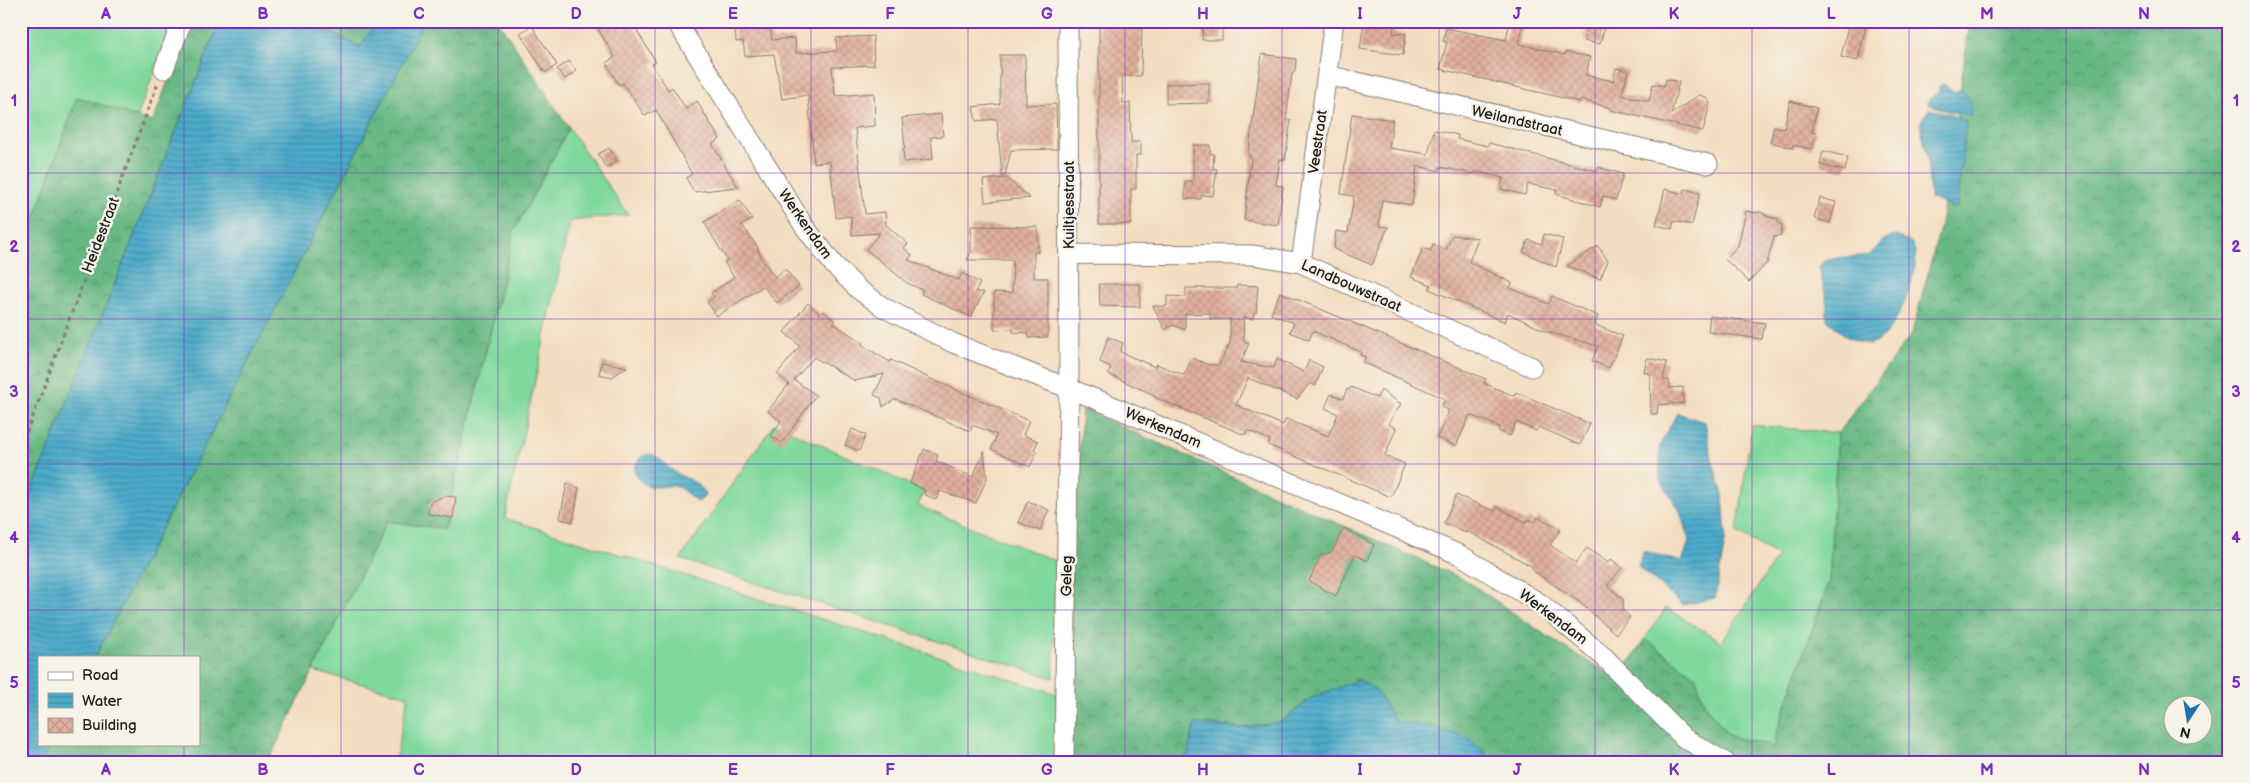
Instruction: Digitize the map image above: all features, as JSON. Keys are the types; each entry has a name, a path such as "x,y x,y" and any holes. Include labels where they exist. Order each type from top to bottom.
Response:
{"street":[{"path":"164,69 182,21"},
{"name":"Werkendam","path":"676,21 804,226 834,265 858,289 883,306 953,343 1098,400 1460,555 1542,604 1604,657 1684,738 1725,762"},
{"name":"Kuiltjesstraat","path":"1068,21 1069,389"},
{"name":"Veestraat","path":"1301,263 1334,21"},
{"name":"Weilandstraat","path":"1327,75 1708,164"},
{"name":"Landbouwstraat","path":"1070,254 1253,255 1301,263 1532,367"},
{"name":"Geleg","path":"1064,762 1069,389"}],"path":[{"name":"Heidestraat","path":"21,448 164,69"}],"green space":[{"path":"21,21 174,21 137,117 77,97 21,259"},
{"path":"190,21 220,21 21,518 21,259 77,97 153,122"},
{"path":"306,21 378,21 361,47"},
{"path":"424,21 498,21 569,128 514,231 444,529 387,521 268,762 41,762 49,746 200,746 200,656 96,656"},
{"path":"1970,21 2229,21 2229,762 1483,762 1486,753 1424,725 1396,722 1375,689 1313,697 1281,722 1242,728 1195,724 1187,756 1180,762 1070,762 1071,582 1082,409 1467,581 1560,645 1618,679 1645,639 1696,677 1704,704 1729,736 1775,747 1775,738 1829,581 1838,433 1912,333 1941,224"},
{"path":"569,128 628,215 570,221 505,518 1057,694 1056,762 395,762 408,696 313,671 387,521 444,529 514,231"},
{"path":"774,424 924,491 918,506 1056,561 1053,678 680,559"},
{"path":"1752,425 1838,433 1829,581 1775,737 1775,747 1729,736 1704,704 1696,677 1645,639 1666,608 1722,642 1778,556 1737,532"}],"water":[{"path":"220,21 306,21 360,47 378,21 424,21 96,656 38,656 38,746 49,746 41,762 21,762 21,518"},
{"path":"1944,84 1954,93 1962,89 1967,94 1972,108 1972,115 1951,112 1928,104 1928,100 1939,92 1939,86"},
{"path":"1929,109 1950,114 1966,122 1957,207 1954,208 1930,198 1927,155 1920,123"},
{"path":"1896,236 1911,242 1915,252 1914,273 1911,285 1901,310 1888,331 1882,338 1868,345 1847,337 1827,320 1826,296 1819,266 1828,259 1869,255 1885,239"},
{"path":"1677,413 1705,422 1712,459 1723,495 1726,536 1715,598 1683,605 1638,567 1643,551 1682,562 1689,541 1679,509 1660,480 1660,445"},
{"path":"651,454 677,474 699,485 705,493 704,497 699,502 677,487 654,487 641,481 636,474 636,466 641,458"},
{"path":"1358,680 1375,689 1396,722 1424,725 1467,737 1486,754 1483,762 1180,762 1187,756 1195,724 1242,728 1281,722 1313,697"}],"building":[{"path":"593,21 631,21 656,62 652,64 668,90 672,87 686,109 697,101 720,139 712,144 738,187 694,192 686,178 692,174 656,110 645,116 623,83 619,85 606,63 615,57"},
{"path":"739,21 769,21 772,40 795,38 796,53 837,51 836,38 873,36 874,65 832,67 835,96 874,93 875,126 855,128 865,214 885,212 886,225 908,244 904,248 912,255 908,260 959,280 962,273 980,283 975,292 984,292 971,317 921,294 923,290 907,283 866,249 880,233 852,235 851,216 836,218 830,161 814,163 808,95 782,99 774,54 745,56 743,41 736,42 735,27 739,26"},
{"path":"1099,21 1142,21 1141,76 1122,76 1123,103 1130,103 1131,142 1141,142 1141,155 1136,155 1136,189 1131,189 1131,224 1099,224"},
{"path":"1364,21 1395,21 1393,33 1406,34 1403,55 1360,49"},
{"path":"1510,21 1524,21 1519,44 1565,55 1566,52 1590,57 1586,75 1613,81 1616,68 1628,71 1622,95 1649,101 1653,84 1664,86 1666,79 1679,82 1671,114 1699,95 1706,97 1710,103 1703,131 1610,110 1611,108 1581,100 1580,102 1440,69 1447,42 1443,41 1446,28 1506,40"},
{"path":"1588,21 1606,21 1600,44 1584,41"},
{"path":"1849,21 1867,21 1858,61 1841,57"},
{"path":"1203,24 1222,24 1222,40 1202,40"},
{"path":"532,26 557,65 545,73 520,33"},
{"path":"1262,54 1296,59 1295,72 1292,74 1286,120 1291,120 1285,160 1280,159 1276,185 1283,186 1278,225 1244,220 1251,159 1248,155"},
{"path":"1000,55 1025,55 1026,105 1056,104 1057,149 1011,150 1005,176 1002,176 997,119 976,121 973,107 1000,104"},
{"path":"569,61 576,71 565,79 557,69"},
{"path":"1209,83 1209,103 1166,104 1166,84"},
{"path":"1790,101 1817,108 1812,132 1816,133 1812,149 1793,145 1793,148 1770,142 1774,126 1784,129"},
{"path":"941,114 943,136 931,137 933,159 904,162 903,149 905,149 902,118"},
{"path":"1352,114 1393,120 1389,148 1428,154 1434,130 1458,135 1457,139 1488,146 1489,143 1597,171 1598,167 1623,174 1616,200 1603,196 1600,207 1556,194 1557,190 1528,184 1525,195 1501,189 1503,178 1475,171 1474,174 1440,167 1439,171 1417,166 1412,205 1382,200 1379,226 1388,227 1372,265 1334,249 1336,231 1348,233 1354,196 1341,194"},
{"path":"1193,145 1210,145 1210,153 1214,154 1213,169 1217,169 1213,196 1201,195 1201,199 1185,199 1185,181 1193,181"},
{"path":"609,148 617,161 606,168 598,154"},
{"path":"1823,151 1848,157 1845,171 1820,165"},
{"path":"1006,178 1030,198 985,202 983,180"},
{"path":"1665,189 1684,194 1685,189 1700,193 1692,225 1674,221 1672,229 1656,225"},
{"path":"1820,198 1836,202 1830,223 1814,218"},
{"path":"740,200 752,219 742,225 757,246 762,260 775,277 785,269 799,286 777,303 763,286 717,316 707,302 714,297 711,293 734,277 724,262 727,260 704,222"},
{"path":"1746,211 1761,212 1769,217 1778,219 1782,226 1781,235 1774,237 1767,263 1749,282 1725,259 1738,246"},
{"path":"971,226 1038,227 1038,252 1034,252 1034,278 1048,278 1048,337 1029,338 1028,333 1013,332 1013,329 994,330 994,292 1012,293 1013,260 967,260 971,252"},
{"path":"1544,234 1563,239 1556,267 1523,252 1528,240 1542,244"},
{"path":"1452,235 1478,238 1469,262 1512,283 1510,288 1549,304 1552,296 1598,316 1595,325 1623,336 1609,368 1592,361 1598,346 1545,331 1508,313 1505,322 1429,289 1431,285 1411,277 1423,248 1431,251 1433,244 1446,250"},
{"path":"1598,246 1608,261 1600,279 1567,266"},
{"path":"1099,284 1140,284 1140,307 1100,306"},
{"path":"1237,285 1258,286 1256,313 1254,312 1253,319 1243,317 1244,341 1249,343 1241,362 1274,368 1277,359 1304,372 1309,360 1323,367 1315,386 1310,383 1297,399 1248,378 1236,405 1283,425 1286,419 1328,436 1338,414 1325,408 1331,394 1343,399 1347,389 1349,390 1351,387 1377,398 1381,390 1401,404 1388,424 1396,428 1385,456 1405,464 1391,497 1268,445 1270,440 1247,430 1245,435 1154,397 1154,395 1108,374 1111,367 1100,362 1108,337 1123,343 1120,352 1155,367 1156,364 1184,375 1192,358 1209,365 1219,365 1230,343 1230,319 1210,319 1210,313 1185,314 1185,330 1173,325 1165,330 1153,306 1167,306 1167,296 1186,297 1186,288 1237,288"},
{"path":"1280,292 1486,379 1484,383 1514,396 1516,392 1590,424 1580,445 1539,427 1536,431 1516,422 1510,436 1498,431 1500,427 1470,415 1456,446 1437,438 1449,410 1441,407 1445,399 1363,362 1366,357 1360,355 1361,352 1313,331 1309,340 1290,332 1294,323 1271,314"},
{"path":"808,303 820,314 823,311 835,321 833,323 863,343 862,345 890,362 891,360 1029,421 1023,435 1038,441 1034,450 1037,451 1030,467 991,449 997,435 973,425 970,431 895,399 883,407 881,398 874,395 884,374 855,381 814,357 794,380 816,395 782,443 771,436 781,421 768,411 789,384 777,374 800,346 784,332"},
{"path":"1710,316 1765,323 1762,339 1708,332"},
{"path":"1647,358 1667,362 1663,380 1669,380 1670,388 1683,387 1683,403 1658,405 1657,414 1651,414 1650,374 1644,372"},
{"path":"602,362 627,367 612,377 599,374"},
{"path":"852,429 866,435 859,451 845,445"},
{"path":"924,449 938,455 936,461 973,477 984,451 987,478 976,503 940,491 936,500 924,494 925,490 910,483"},
{"path":"567,483 579,488 573,522 560,519"},
{"path":"1456,495 1495,511 1497,507 1526,522 1528,519 1535,522 1538,517 1561,529 1550,545 1576,563 1587,548 1608,563 1611,559 1622,568 1607,586 1623,599 1623,611 1630,617 1616,634 1579,602 1532,570 1533,567 1467,531 1466,533 1444,523"},
{"path":"445,496 456,497 453,518 428,514 430,502"},
{"path":"1028,501 1049,510 1040,531 1018,522"},
{"path":"1344,528 1374,545 1367,561 1355,555 1336,596 1309,581 1321,555 1332,552"}]}
